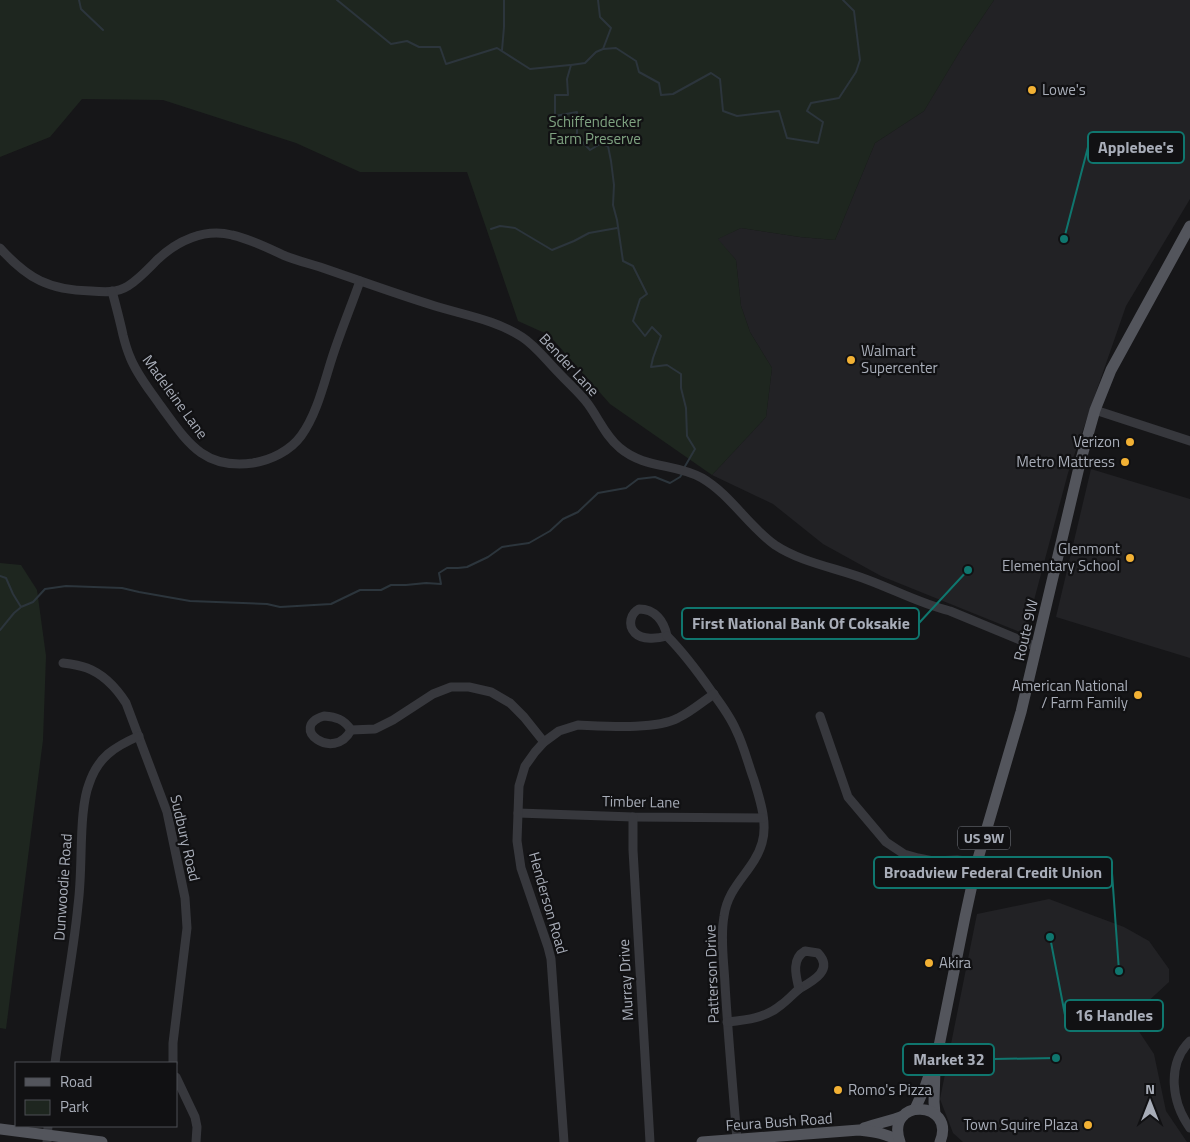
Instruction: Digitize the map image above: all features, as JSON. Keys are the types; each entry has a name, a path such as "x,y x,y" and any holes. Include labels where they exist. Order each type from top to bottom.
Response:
{"main road":[{"name":"Route 9W","path":"915,1109 936,1058 977,862 1021,712 1095,410 1107,379 1126,342 1190,226"},
{"name":"Route 9W","path":"936,1058 935,1114 943,1127 945,1140"},
{"name":"Feura Bush Road","path":"859,1130 873,1124 892,1121 915,1109"},
{"path":"915,1109 929,1110 935,1114"},
{"path":"900,1142 897,1135 903,1116"},
{"path":"0,1130 48,1134 102,1142"},
{"name":"Feura Bush Road","path":"702,1142 859,1130 879,1132 892,1136 900,1142"}],"street":[{"name":"Bender Lane","path":"0,248 32,277 48,285 70,290 112,291 120,290 131,284 163,255 181,242 198,235 223,233 245,238 299,261 431,305 480,318 518,335 530,343 581,395 613,441 625,452 639,460 682,470 701,478 726,497 751,524 787,552 950,611 1037,647"},
{"name":"Madeleine Lane","path":"112,291 129,355 136,371 185,439 209,458 225,463 241,464 259,462 290,448 310,422 360,281"},
{"path":"1095,410 1190,441"},
{"name":"Patterson Drive","path":"667,636 681,650 723,706 737,730 758,793 763,818 764,832 762,844 756,858 728,899 722,933 737,1140"},
{"name":"Sudbury Road","path":"63,663 88,668 110,684 121,695 139,736 167,812 185,898 187,928 173,1043 173,1062"},
{"path":"350,730 375,729 393,720 433,694 451,687 469,686 491,692 510,703 544,742"},
{"name":"Henderson Road","path":"564,1142 551,959 521,868 518,841 519,786 525,766 544,742 559,731 578,725 653,725 666,722 678,719 714,694"},
{"path":"820,716 848,797 886,842 904,854 918,858 933,861 957,860 977,862"},
{"name":"Dunwoodie Road","path":"54,1062 78,904 84,803 95,769 109,752 119,744 139,736"},
{"name":"Timber Lane","path":"518,813 633,817 763,818"},
{"name":"Murray Drive","path":"633,817 632,850 650,1142"},
{"path":"727,1022 748,1020 772,1012 800,988"},
{"path":"1190,1041 1178,1058 1174,1081 1175,1098 1190,1128"},
{"path":"178,1081 195,1117 197,1127 196,1142"}],"shaded area":[{"path":"994,0 1190,0 1190,199 1126,306 1068,473 1025,634 881,576 823,544 773,504 712,475 766,417 772,368 750,332 741,306 736,260 717,239 741,228 835,240 875,143 924,111 963,46"},
{"name":"Glenmont Elementary School","path":"1091,469 1190,499 1190,658 1056,617"},
{"path":"1049,899 1124,927 1149,941 1169,969 1169,982 1130,1018 1154,1054 1166,1111 1187,1142 963,1142 953,1133 940,1099 977,914"}],"green space":[{"name":"Schiffendecker Farm Preserve","path":"0,0 994,0 963,46 924,111 875,143 835,240 741,228 718,239 736,260 741,306 750,332 772,368 766,417 712,475 610,404 549,335 518,321 467,172 360,172 296,143 163,100 82,99 50,137 0,157"},
{"path":"0,563 21,565 37,590 46,656 43,740 6,1029 0,1028"}],"waterway":[{"path":"79,0 81,9 103,30"},
{"path":"337,0 391,44 407,41 419,47 440,47 446,64 497,48 530,69 570,65"},
{"path":"502,50 504,0"},
{"path":"598,0 600,17 611,28 603,49"},
{"path":"684,468 695,449 687,436 686,408 681,388 681,374 667,365 651,367 661,336 652,327 645,336 633,321 640,299 647,294 633,266 623,261 613,205 614,185 608,146 600,144 590,150 577,136 577,112 555,116 555,95 568,95 567,79 571,65 585,63 596,52 603,49 616,48 636,61 639,72 659,83 661,95 673,94 711,73 720,79 723,111 737,116 779,111 787,138 818,143 823,122 807,111 811,103 839,98 856,72 860,60 854,11 843,0"},
{"path":"491,229 500,226 515,228 552,250 589,233 617,228"},
{"path":"0,576 6,578 21,607 33,602 45,589 66,586 122,588 190,601 267,604 280,607 331,604 360,590 381,590 391,585 441,584 439,573 447,568 467,567 488,557 502,547 529,543 550,531 563,519 578,512 598,493 626,488 638,479 655,477 670,483 682,474"},
{"path":"0,630 20,608"}],"place":[{"name":"Lowe's","path":"1032,90"},
{"name":"Applebee's","path":"1064,239"},
{"name":"Walmart Supercenter","path":"851,360"},
{"name":"Verizon","path":"1130,442"},
{"name":"Metro Mattress","path":"1125,462"},
{"name":"Glenmont Elementary School","path":"1130,558"},
{"name":"First National Bank Of Coksakie","path":"968,570"},
{"name":"American National / Farm Family","path":"1138,695"},
{"name":"16 Handles","path":"1050,937"},
{"name":"Akira","path":"929,963"},
{"name":"Broadview Federal Credit Union","path":"1119,971"},
{"name":"Market 32","path":"1056,1058"},
{"name":"Romo's Pizza","path":"838,1090"},
{"name":"Town Squire Plaza","path":"1088,1125"}]}
